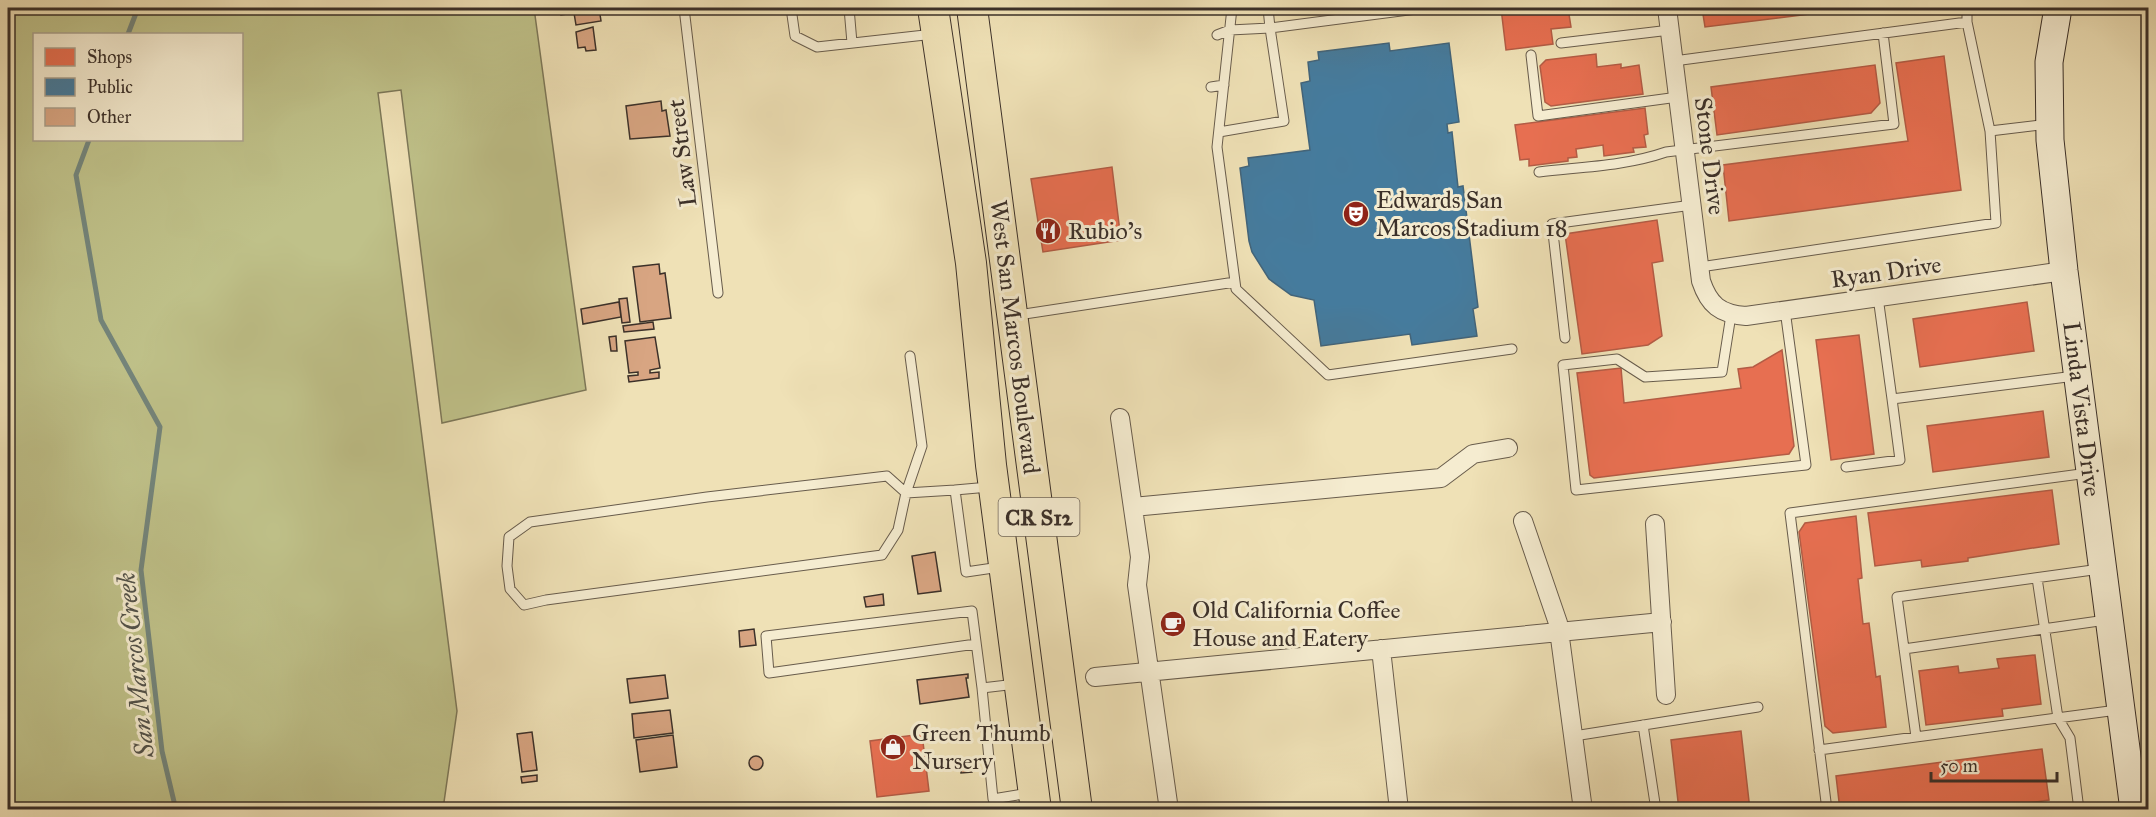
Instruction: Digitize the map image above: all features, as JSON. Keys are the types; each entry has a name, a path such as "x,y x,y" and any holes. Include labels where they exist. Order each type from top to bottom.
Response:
{"main road":[{"name":"West San Marcos Boulevard","path":"972,8 1077,810"},
{"name":"Linda Vista Drive","path":"2058,8 2049,62 2050,123 2064,271 2134,810"},
{"name":"West San Marcos Boulevard","path":"935,21 971,263 994,486 1035,801"},
{"path":"952,137 969,163 978,195 993,305 1000,312 1012,316"},
{"path":"1020,684 1060,681"}],"street":[{"name":"Stone Drive","path":"1667,8 1700,267 1706,296 1724,311"},
{"name":"Ryan Drive","path":"1724,311 1746,316 2064,271"},
{"path":"1120,418 1140,557 1137,585 1169,810"},
{"path":"1133,507 1442,478 1473,454 1508,448"},
{"path":"1523,521 1558,623 1583,810"},
{"path":"1654,524 1666,695"},
{"path":"1095,677 1662,622"},
{"path":"1382,650 1399,810"}],"lane":[{"name":"Law Street","path":"684,8 718,293"},
{"path":"791,8 795,36 817,47 852,43 935,21"},
{"path":"849,8 852,43"},
{"path":"1232,8 1217,147 1236,289 1328,375 1512,349"},
{"path":"1218,132 1284,121 1268,8"},
{"path":"1217,35 1230,30 1270,28 1424,8"},
{"path":"1700,267 1996,223 1990,130 1967,22 1967,8"},
{"path":"1674,61 1967,22"},
{"path":"1561,43 1670,30"},
{"path":"1539,172 1610,164 1666,152 1894,124 1883,33"},
{"path":"1531,56 1538,116 1678,97"},
{"path":"1211,87 1224,85"},
{"path":"1990,130 2050,123"},
{"path":"1565,338 1552,224 1692,205"},
{"path":"1012,316 1235,282"},
{"path":"1846,467 1900,460 1878,297"},
{"path":"1724,311 1722,372 1645,378 1617,359 1563,365 1576,490 1806,465 1785,310"},
{"path":"910,356 922,446 906,494 898,530 882,555 546,600 524,605 510,589 507,566 509,537 530,522 707,497 887,476 906,494 994,486"},
{"path":"1892,399 2077,376"},
{"path":"1827,810 1790,513 2090,472"},
{"path":"955,490 966,572 1005,567"},
{"path":"1916,737 1896,597 2103,568"},
{"path":"2037,578 2058,718 2070,738 2079,810"},
{"path":"976,644 769,673 766,636 972,611 982,688 993,799 1035,801"},
{"path":"1904,649 2109,619"},
{"path":"982,688 1020,684"},
{"path":"1574,736 1758,707"},
{"path":"1819,750 2121,709"},
{"path":"1642,725 1656,810"}],"green space":[{"path":"8,8 534,8 586,390 442,423 401,90 378,93 457,711 443,809 8,809"}],"building: Shops":[{"path":"856,8 884,8 856,12"},
{"path":"1501,8 1568,8 1571,27 1551,29 1553,44 1506,50"},
{"path":"1702,8 1858,8 1705,27"},
{"path":"1596,54 1597,67 1621,64 1621,68 1639,65 1643,94 1551,106 1545,102 1540,66 1546,60"},
{"path":"2148,54 2148,82 2145,80"},
{"path":"1944,56 1961,190 1729,221 1723,165 1908,141 1896,63"},
{"path":"1875,65 1880,103 1871,113 1717,135 1711,87"},
{"path":"1645,108 1648,134 1644,135 1646,147 1633,148 1634,152 1604,156 1603,145 1576,149 1577,157 1568,158 1568,161 1529,166 1529,159 1520,160 1515,125"},
{"path":"1112,167 1121,240 1043,252 1031,179"},
{"path":"1657,220 1663,261 1652,263 1662,336 1648,345 1582,354 1565,234"},
{"path":"2027,302 2034,351 1920,367 1913,319"},
{"path":"1859,335 1874,454 1831,460 1816,340"},
{"path":"1782,350 1794,446 1789,454 1594,478 1590,475 1577,373 1621,368 1624,403 1741,388 1738,369 1753,367"},
{"path":"2043,411 2049,457 1933,472 1927,426"},
{"path":"2052,490 2059,544 1922,567 1921,560 1875,566 1868,513"},
{"path":"1856,516 1862,578 1858,579 1863,624 1869,623 1876,677 1880,676 1886,727 1833,733 1825,726 1799,532 1805,523"},
{"path":"2035,655 2041,704 2002,709 2003,716 1926,725 1919,671 1958,666 1959,673 1999,668 1997,659"},
{"path":"1741,731 1750,810 1679,810 1671,740"},
{"path":"922,734 929,791 877,797 870,741"},
{"path":"2042,749 2049,800 1978,810 1840,810 1836,776"}],"building: Public":[{"name":"Edwards San Marcos Stadium 18","path":"1389,43 1390,51 1449,43 1459,122 1447,124 1448,133 1452,132 1458,187 1463,186 1478,307 1473,309 1477,336 1412,345 1410,334 1321,346 1314,300 1291,295 1269,279 1252,252 1240,168 1249,166 1248,158 1310,150 1301,83 1310,81 1308,62 1319,60 1318,52"}],"building: Other":[{"path":"560,8 599,8 601,21 576,25 574,13 561,15"},
{"path":"593,27 596,50 586,51 585,47 578,48 576,32"},
{"path":"661,101 662,111 666,110 670,136 630,139 626,106"},
{"path":"659,264 660,274 665,273 671,318 640,322 633,267"},
{"path":"627,298 630,322 622,323 619,299"},
{"path":"619,302 621,317 583,324 581,309"},
{"path":"653,322 654,329 624,332 623,326"},
{"path":"616,336 617,351 611,351 609,337"},
{"path":"655,337 660,368 650,370 650,373 659,372 659,378 629,382 628,376 638,375 638,372 629,373 625,341"},
{"path":"935,552 941,591 918,594 912,556"},
{"path":"883,594 884,605 866,607 864,597"},
{"path":"754,629 756,645 740,647 739,631"},
{"path":"968,674 966,678 969,697 920,704 917,680"},
{"path":"665,675 668,698 630,703 627,679"},
{"path":"670,710 673,733 634,738 632,714"},
{"path":"532,732 537,770 522,772 517,734"},
{"path":"673,735 677,767 640,772 636,740"},
{"path":"753,756 759,756 763,763 759,770 753,770 749,766 749,760"},
{"path":"972,763 972,772 961,773 961,764"},
{"path":"537,775 537,781 522,783 521,777"}],"waterway":[{"name":"San Marcos Creek","path":"128,33 138,8"},
{"name":"San Marcos Creek","path":"89,141 76,175 101,320 160,427 141,570 162,751 176,810"}],"place":[{"name":"Edwards San Marcos Stadium 18","path":"1356,214"},
{"name":"Rubio's","path":"1048,231"},
{"name":"Old California Coffee House and Eatery","path":"1173,624"},
{"name":"Green Thumb Nursery","path":"893,747"}]}
